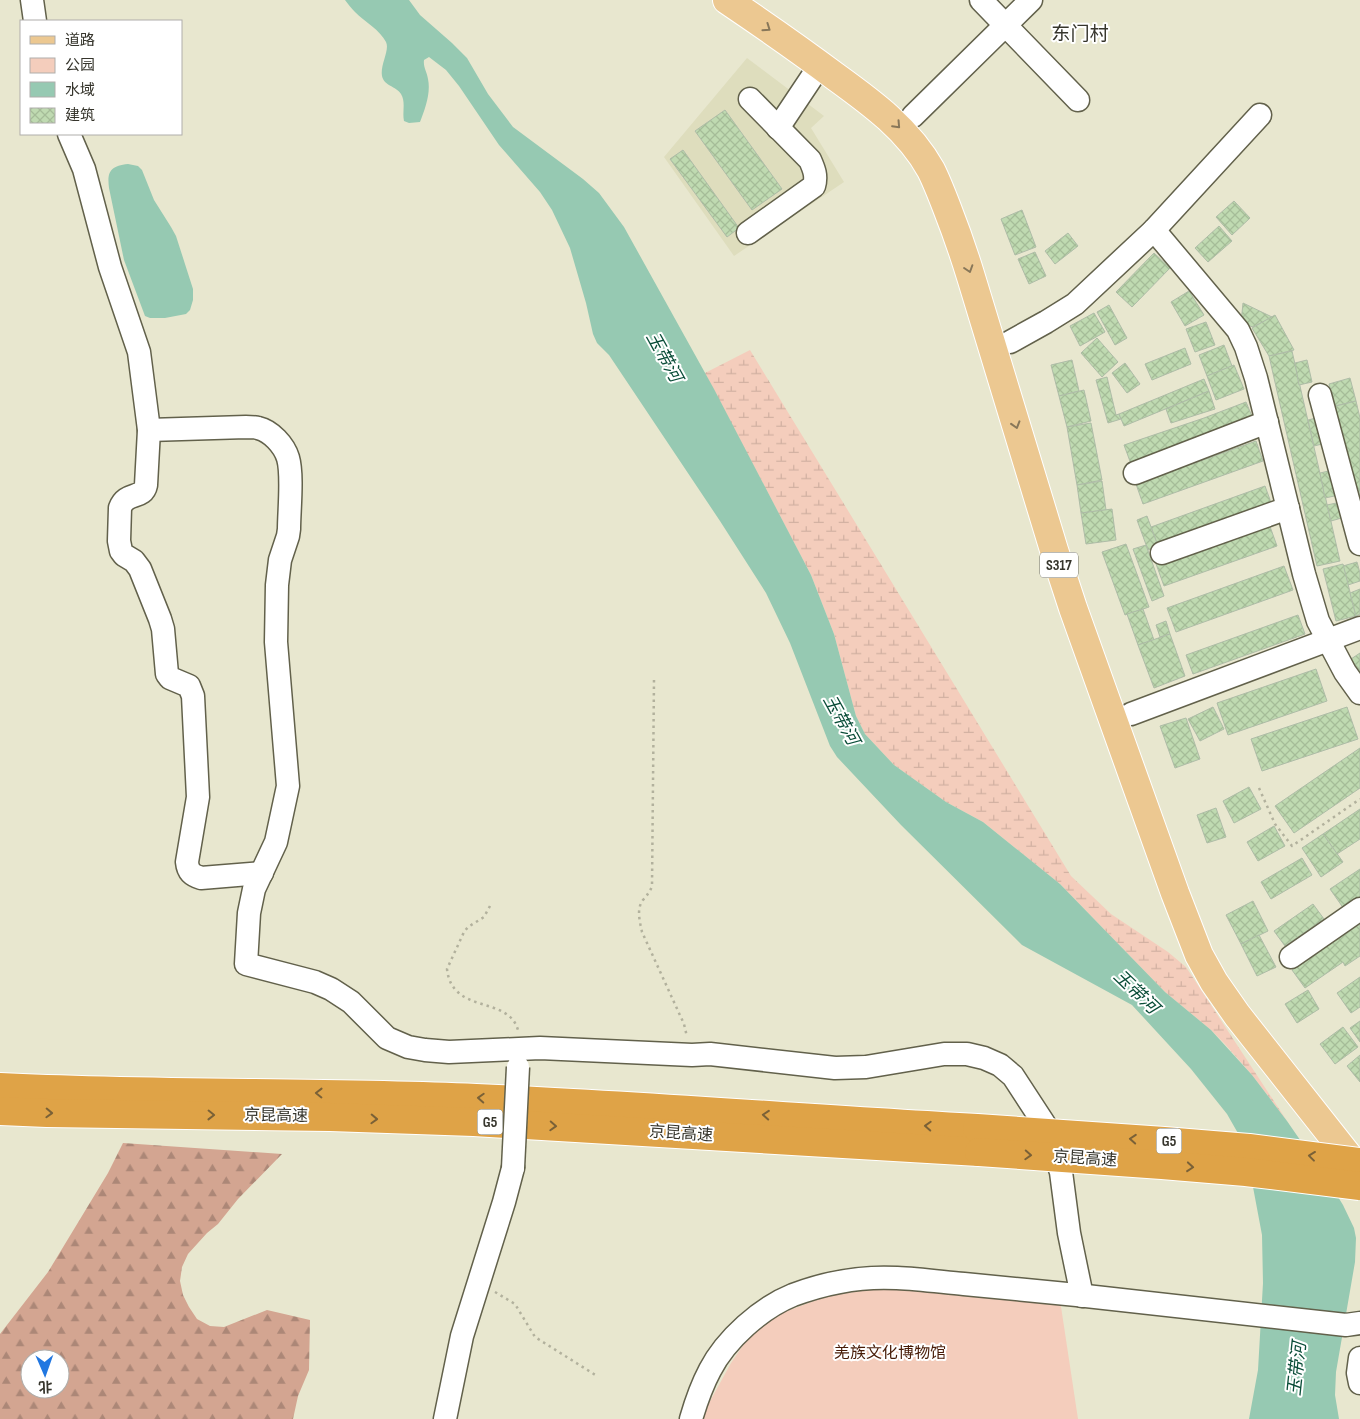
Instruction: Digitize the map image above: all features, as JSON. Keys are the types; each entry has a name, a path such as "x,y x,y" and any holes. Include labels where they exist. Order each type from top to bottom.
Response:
{"highway":[{"name":"京昆高速","path":"0,1087 475,1098 978,1140 1162,1165 1246,1172 1352,1187"},
{"name":"京昆高速","path":"0,1110 56,1113 330,1117 978,1140 1173,1142 1249,1148 1360,1162"}],"main road":[{"name":"S317","path":"727,0 872,103 892,120 911,141 930,169 956,231 971,276 1073,608 1192,938 1214,982 1237,1015 1360,1171"},
{"name":"S317","path":"759,0 883,89 905,107 938,147 954,175 976,233 1090,602 1205,922 1229,973 1360,1141"}],"street":[{"path":"32,0 35,20"},
{"path":"981,0 1078,100"},
{"path":"913,116 1031,0"},
{"path":"778,128 820,65"},
{"path":"748,233 814,186 816,180 810,160 750,99"},
{"path":"1010,342 1075,304 1154,230 1260,115"},
{"path":"69,135 84,169 110,267 139,352 148,430 145,490 141,494 130,496 122,502 120,508 119,541 121,551 134,561 140,569 160,619 167,674 170,678 189,686 193,696 198,797 187,867 189,872 200,878 262,873"},
{"path":"1154,230 1238,330 1246,347 1254,369 1318,621 1345,672 1360,693"},
{"path":"1320,395 1360,544"},
{"path":"1135,474 1267,422"},
{"path":"148,430 259,428 275,438 288,459 290,472 289,529 280,560 277,585 276,642 288,786 276,842 254,888 249,914 246,964 315,982 351,1002 387,1038 408,1047 425,1050 519,1058 550,1048 692,1055 710,1054 835,1068 866,1067 944,1054 967,1054 984,1058 1000,1065 1013,1076 1045,1125 1061,1172 1069,1233 1082,1296"},
{"path":"1162,553 1288,508"},
{"path":"1131,714 1360,628"},
{"path":"1291,958 1360,909"},
{"path":"445,1419 462,1336 513,1168 519,1058"},
{"path":"692,1419 710,1370 730,1342 757,1317 774,1305 792,1296 811,1289 841,1282 895,1278 1353,1324"},
{"path":"1360,1358 1358,1374 1360,1383"}],"path":[{"path":"654,680 652,886 639,907 639,920 642,932 684,1024 692,1055"},
{"path":"1258,788 1275,824 1292,846 1360,799"},
{"path":"490,906 484,917 468,927 464,932 447,969 447,975 452,987 461,996 491,1007 513,1019 520,1037 519,1058"},
{"path":"479,1283 515,1304 535,1338 597,1376"}],"shaded area":[{"path":"747,58 824,116 811,128 844,182 734,256 664,157"}],"green space":[{"path":"750,350 1071,876 1111,914 1168,952 1186,967 1287,1121 1252,1075 1224,1043 1165,992 1060,884 983,822 946,802 894,765 865,734 856,716 834,634 811,575 705,373"},
{"path":"123,1143 282,1154 188,1254 182,1267 180,1281 183,1295 197,1319 210,1326 224,1327 267,1310 310,1320 309,1370 298,1396 293,1419 0,1419 0,1334 48,1272 108,1173"},
{"name":"羌族文化博物馆","path":"888,1287 1060,1300 1078,1419 702,1419 731,1363 750,1335 782,1313 827,1296"}],"water":[{"name":"玉带河","path":"345,0 409,0 420,15 467,58 488,94 513,127 599,193 624,227 714,389 811,575 834,634 856,716 865,734 894,765 946,802 983,822 1060,884 1165,992 1211,1030 1252,1075 1287,1121 1343,1205 1354,1228 1356,1238 1355,1262 1336,1372 1335,1395 1339,1419 1249,1419 1258,1370 1263,1283 1262,1235 1250,1171 1239,1135 1227,1114 1191,1069 1132,1005 1022,945 901,825 837,757 830,746 790,643 766,593 609,355 597,343 570,248 552,210 540,192 499,145 459,86 446,70 429,57 424,60 429,90 420,122 409,123 404,121 401,94 385,82 382,76 382,67 387,49 386,42"},
{"path":"128,164 138,166 142,170 154,200 176,236 193,289 193,300 190,310 186,314 165,318 145,316 124,260 109,188 109,174 111,171 117,166"}],"building":[{"path":"725,110 782,189 752,210 695,131"},
{"path":"683,150 739,228 727,237 670,159"},
{"path":"1234,201 1250,218 1232,235 1216,217"},
{"path":"1022,210 1036,247 1015,255 1001,219"},
{"path":"1219,226 1232,241 1208,262 1195,248"},
{"path":"1068,233 1078,246 1055,264 1045,251"},
{"path":"1035,252 1046,276 1029,284 1018,259"},
{"path":"1154,253 1170,268 1132,307 1116,292"},
{"path":"1189,291 1204,315 1185,326 1171,302"},
{"path":"1243,303 1272,317 1253,327 1241,323"},
{"path":"1109,305 1127,338 1115,345 1097,312"},
{"path":"1094,313 1105,332 1080,346 1070,326"},
{"path":"1275,315 1294,350 1269,356 1252,328"},
{"path":"1206,322 1215,345 1195,352 1186,329"},
{"path":"1097,338 1118,362 1102,377 1081,353"},
{"path":"1224,345 1232,366 1207,376 1199,355"},
{"path":"1185,348 1191,364 1152,380 1145,364"},
{"path":"1292,351 1340,561 1317,566 1269,356"},
{"path":"1072,360 1079,391 1059,396 1051,365"},
{"path":"1307,360 1312,382 1299,385 1295,363"},
{"path":"1125,363 1140,384 1127,393 1112,373"},
{"path":"1234,365 1244,389 1216,400 1207,376"},
{"path":"1107,377 1116,415 1119,414 1121,419 1108,423 1096,380"},
{"path":"1350,378 1356,401 1335,406 1329,384"},
{"path":"1204,379 1209,391 1124,426 1119,414"},
{"path":"1084,390 1091,421 1067,427 1059,396"},
{"path":"1209,391 1215,409 1171,423 1166,409"},
{"path":"1356,401 1360,418 1360,512 1332,407"},
{"path":"1246,402 1254,421 1131,464 1124,445"},
{"path":"1320,417 1326,443 1314,446 1308,420"},
{"path":"1091,423 1102,480 1077,485 1067,427"},
{"path":"1256,441 1263,461 1143,504 1136,484"},
{"path":"1333,470 1339,495 1325,498 1320,473"},
{"path":"1102,481 1106,510 1081,513 1077,485"},
{"path":"1265,486 1273,508 1159,549 1151,527"},
{"path":"1341,502 1345,517 1331,521 1327,505"},
{"path":"1112,509 1116,540 1086,544 1081,513"},
{"path":"1147,516 1158,546 1148,550 1137,520"},
{"path":"1268,521 1277,546 1164,586 1155,561"},
{"path":"1126,544 1149,607 1125,615 1102,552"},
{"path":"1146,545 1164,596 1152,601 1133,549"},
{"path":"1357,562 1360,581 1348,585 1343,566"},
{"path":"1343,564 1356,616 1336,621 1323,569"},
{"path":"1284,566 1293,590 1176,632 1167,608"},
{"path":"1360,589 1360,614 1356,616 1350,593"},
{"path":"1143,609 1154,640 1138,645 1127,614"},
{"path":"1298,615 1305,634 1193,674 1186,655"},
{"path":"1166,621 1170,634 1160,637 1156,625"},
{"path":"1170,634 1185,676 1154,688 1138,645"},
{"path":"1360,653 1360,672 1351,659"},
{"path":"1316,669 1327,701 1228,735 1217,703"},
{"path":"1213,707 1224,729 1200,741 1188,719"},
{"path":"1347,707 1358,739 1262,771 1251,739"},
{"path":"1186,718 1200,759 1175,768 1160,726"},
{"path":"1360,748 1360,788 1294,833 1275,806"},
{"path":"1249,787 1261,809 1234,823 1223,801"},
{"path":"1216,808 1226,837 1207,843 1197,815"},
{"path":"1360,809 1360,839 1337,854 1323,834"},
{"path":"1274,826 1285,846 1258,861 1247,842"},
{"path":"1323,834 1343,862 1321,877 1302,848"},
{"path":"1302,858 1312,875 1271,899 1261,882"},
{"path":"1360,869 1360,898 1344,909 1330,889"},
{"path":"1253,901 1268,931 1241,944 1226,915"},
{"path":"1313,904 1324,919 1285,946 1274,931"},
{"path":"1360,924 1360,956 1345,966 1343,962 1305,988 1292,970"},
{"path":"1259,935 1276,967 1257,976 1241,944"},
{"path":"1360,977 1360,1007 1351,1013 1337,993"},
{"path":"1308,990 1319,1009 1297,1023 1285,1004"},
{"path":"1360,1021 1360,1042 1350,1028"},
{"path":"1343,1027 1358,1047 1335,1064 1320,1044"},
{"path":"1360,1055 1360,1082 1347,1066"}],"district":[{"name":"东门村","path":"1080,34"}]}
